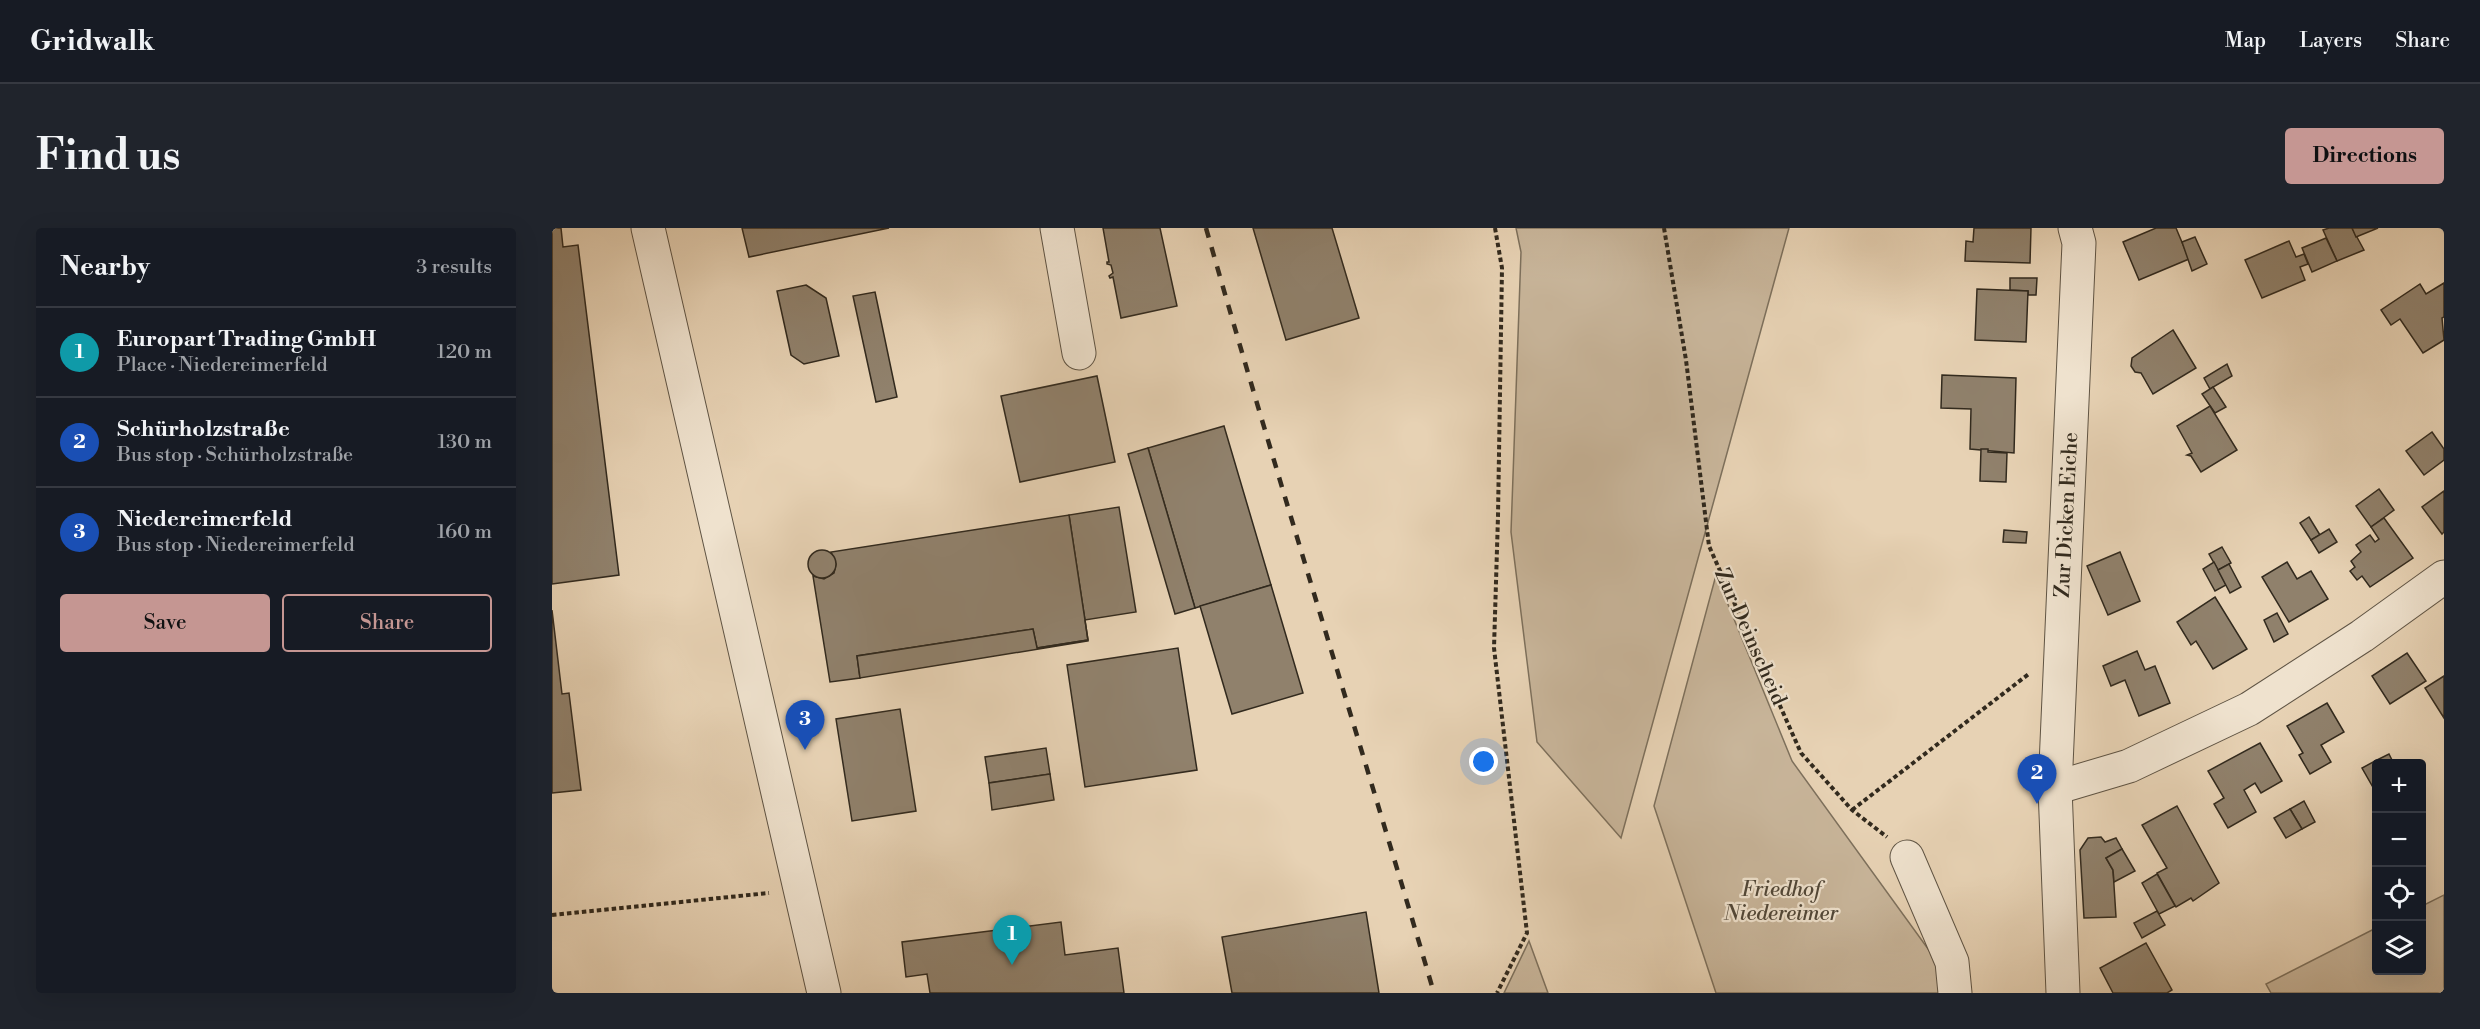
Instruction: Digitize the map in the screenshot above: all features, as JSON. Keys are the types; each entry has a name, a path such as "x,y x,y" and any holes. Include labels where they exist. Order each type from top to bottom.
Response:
{"street":[{"path":"648,228 824,993"},
{"path":"1057,228 1079,353"},
{"name":"Zur Dicken Eiche","path":"2062,993 2055,788 2079,233"},
{"path":"2055,788 2128,766 2249,709 2362,636 2444,577"},
{"path":"1907,857 1952,962 1955,993"}],"path":[{"path":"1495,228 1502,268 1499,504 1494,648 1527,933 1497,993"},
{"name":"Zur Deinscheid","path":"1664,228 1686,360 1709,546 1802,753 1852,810 1884,834 1907,857"},
{"path":"1852,810 2023,676 2060,659"},
{"path":"552,915 800,890"}],"green space":[{"path":"1516,228 1789,228 1621,838 1537,742 1511,532 1521,252"},
{"name":"Friedhof Niedereimer","path":"1716,575 1792,761 1939,964 1939,993 1716,993 1654,806"},
{"path":"2444,895 2444,993 2271,993 2266,984 2372,930 2372,975 2426,975 2426,904"},
{"path":"1529,941 1548,993 1504,993"}],"building":[{"path":"552,228 561,228 563,247 578,245 619,575 552,584"},
{"path":"742,228 889,228 749,257"},
{"path":"1103,228 1160,228 1177,306 1121,318 1113,277 1109,276 1113,273 1111,265 1107,264 1109,262"},
{"path":"1253,228 1332,228 1359,318 1286,340"},
{"path":"1974,228 2031,228 2030,263 1965,261 1966,241 1973,242"},
{"path":"2156,228 2176,228 2189,259 2139,280 2123,242"},
{"path":"2352,228 2364,250 2337,261 2323,230"},
{"path":"2352,228 2378,228 2356,237"},
{"path":"2195,237 2207,264 2192,271 2182,242"},
{"path":"2326,238 2337,261 2312,272 2302,248"},
{"path":"2289,241 2296,257 2304,254 2308,264 2300,267 2305,280 2262,298 2245,260"},
{"path":"2010,278 2037,278 2036,295 2028,295 2028,291 2010,290"},
{"path":"2444,283 2444,317 2442,318 2444,340 2423,353 2400,319 2391,325 2381,310 2420,284 2426,294"},
{"path":"806,285 826,298 839,356 804,364 791,355 777,291"},
{"path":"1977,289 2028,291 2026,342 1975,340"},
{"path":"875,292 897,397 876,402 853,296"},
{"path":"2173,330 2196,368 2153,394 2141,373 2135,372 2131,366 2132,358"},
{"path":"2227,364 2232,376 2210,389 2204,378"},
{"path":"1942,375 2016,378 2014,453 1970,449 1971,409 1941,408"},
{"path":"1097,376 1115,462 1020,482 1001,396"},
{"path":"2213,387 2226,407 2215,413 2202,394"},
{"path":"2210,406 2237,450 2201,472 2191,456 2187,455 2192,453 2177,426"},
{"path":"1224,426 1271,585 1195,608 1148,448"},
{"path":"2432,432 2444,449 2444,460 2424,475 2406,451"},
{"path":"1148,448 1195,608 1175,614 1128,454"},
{"path":"1981,449 1988,449 1988,452 2007,453 2006,482 1980,481"},
{"path":"2379,489 2394,510 2371,527 2356,506"},
{"path":"2444,491 2444,532 2442,534 2422,507"},
{"path":"1119,507 1136,612 1085,620 1069,515"},
{"path":"1069,515 1088,640 1037,648 1033,629 857,656 860,678 830,682 813,576 824,579 834,573 836,564 831,552"},
{"path":"2309,517 2320,535 2311,540 2300,523"},
{"path":"2384,518 2413,558 2370,587 2362,576 2357,580 2350,571 2355,567 2351,561 2361,552 2356,545 2370,535 2375,542 2379,539 2371,527"},
{"path":"2329,529 2337,542 2319,553 2311,540"},
{"path":"2004,530 2027,532 2026,543 2003,542"},
{"path":"2222,547 2231,563 2218,570 2209,554"},
{"path":"822,550 832,554 836,564 832,574 822,578 812,574 808,564 812,554"},
{"path":"2120,552 2140,601 2108,615 2087,566"},
{"path":"2214,562 2226,585 2215,591 2203,569"},
{"path":"2287,562 2297,579 2311,571 2328,599 2289,622 2262,577"},
{"path":"2229,564 2241,587 2230,593 2218,570"},
{"path":"1271,585 1303,693 1232,714 1200,606"},
{"path":"2215,597 2247,649 2213,669 2196,641 2191,645 2177,622"},
{"path":"552,610 562,694 569,693 581,790 552,793"},
{"path":"2277,613 2288,634 2274,642 2264,620"},
{"path":"1033,629 1037,648 1088,640 860,678 857,656"},
{"path":"1178,648 1197,770 1085,787 1067,665"},
{"path":"2137,651 2145,670 2155,666 2170,703 2139,716 2125,680 2111,686 2103,666"},
{"path":"2407,653 2426,681 2390,704 2372,676"},
{"path":"2444,676 2444,718 2425,688"},
{"path":"2327,703 2344,732 2321,745 2331,762 2310,774 2299,755 2303,753 2287,726"},
{"path":"900,709 916,811 852,821 836,719"},
{"path":"2260,743 2282,781 2261,793 2255,783 2244,790 2256,812 2228,828 2214,804 2224,798 2208,771"},
{"path":"1046,748 1050,774 989,783 985,757"},
{"path":"2389,754 2392,759 2379,759"},
{"path":"2372,763 2372,786 2362,768"},
{"path":"1050,774 1054,800 992,810 989,783"},
{"path":"2304,801 2315,822 2302,829 2290,809"},
{"path":"2177,806 2219,883 2193,901 2191,898 2176,907 2157,873 2167,868 2142,825"},
{"path":"2290,809 2302,829 2286,838 2274,818"},
{"path":"2101,837 2105,842 2116,838 2122,849 2106,858 2113,870 2116,917 2084,918 2080,850 2088,838"},
{"path":"2122,849 2135,871 2114,882 2113,870 2106,858"},
{"path":"2157,874 2175,906 2159,914 2142,883"},
{"path":"2157,911 2165,925 2142,938 2134,923"},
{"path":"1366,912 1379,993 1232,993 1222,937"},
{"path":"1061,922 1065,955 1118,948 1124,993 930,993 927,974 906,977 902,942"},
{"path":"2146,943 2172,990 2167,993 2113,993 2100,968"}],"railway":[{"path":"1206,228 1434,993"}],"place":[{"name":"Niedereimerfeld","path":"805,750"},
{"name":"Schürholzstraße","path":"2037,804"},
{"name":"Europart Trading GmbH","path":"1012,965"}]}
